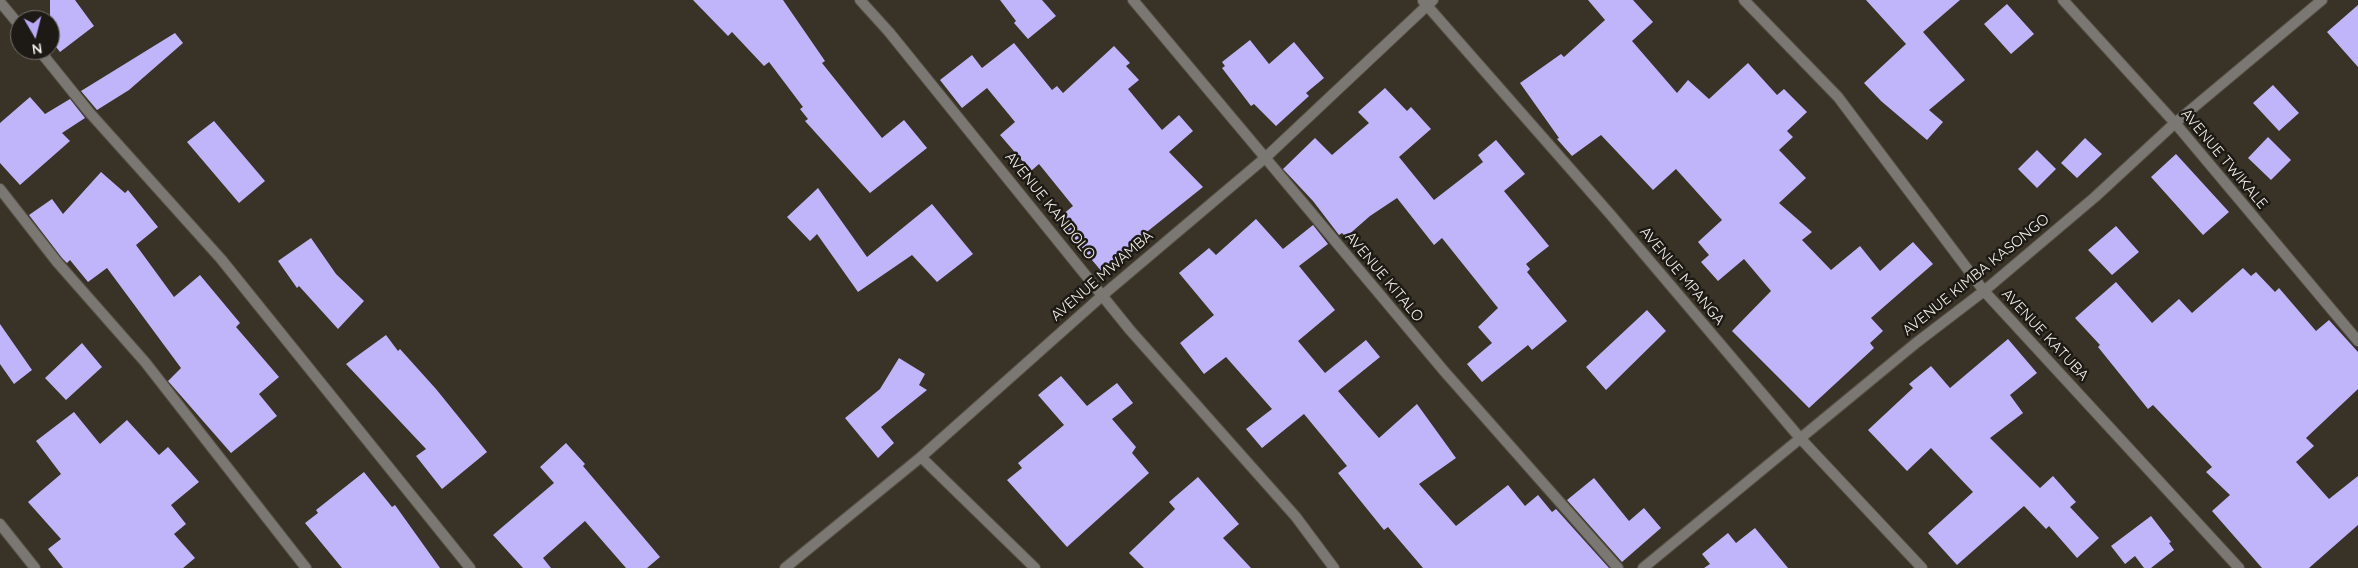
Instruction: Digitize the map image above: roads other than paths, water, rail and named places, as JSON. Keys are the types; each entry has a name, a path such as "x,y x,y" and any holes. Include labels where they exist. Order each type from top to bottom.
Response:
{"street":[{"name":"AVENUE KANDOLO","path":"860,0 889,32 1130,330 1296,517 1334,568"},
{"name":"AVENUE KITALO","path":"1133,0 1444,371 1618,568"},
{"name":"AVENUE KATUBA","path":"1744,0 1838,97 1984,291 2239,568"},
{"name":"AVENUE TWIKALE","path":"2063,0 2175,123 2358,341"},
{"name":"AVENUE KIMBA KASONGO","path":"1643,568 1916,343 1984,291 2095,198 2175,123 2322,0"},
{"path":"0,2 10,14"},
{"name":"AVENUE MWAMBA","path":"785,568 921,457 1103,295 1265,158 1427,2"},
{"name":"AVENUE MPANGA","path":"1427,2 1800,438 1922,568"},
{"path":"47,60 89,112 221,259 470,568"},
{"path":"0,189 57,262 145,362 306,568"},
{"path":"921,457 1035,568"},
{"path":"0,524 35,568"}]}
